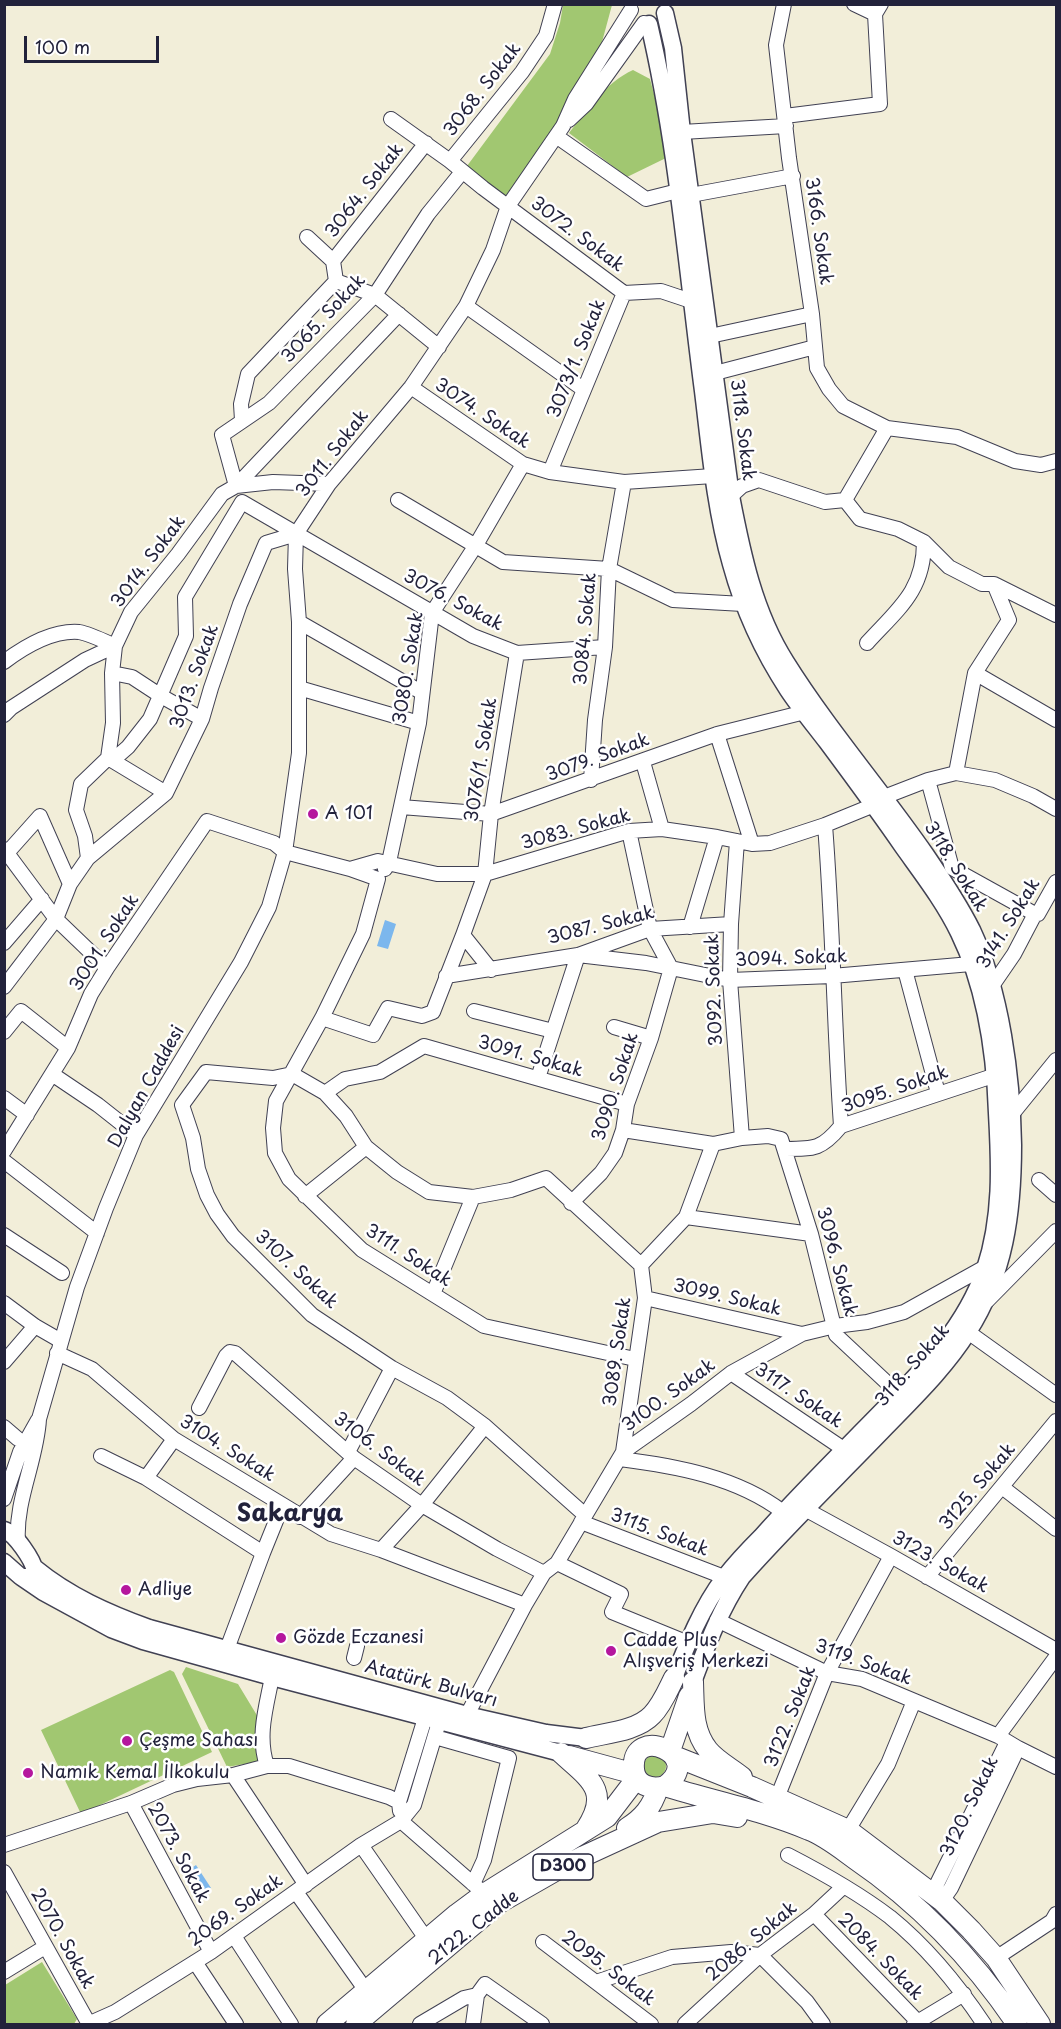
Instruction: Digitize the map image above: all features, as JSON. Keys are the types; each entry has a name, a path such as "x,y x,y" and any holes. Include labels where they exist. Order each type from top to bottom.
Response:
{"highway":[{"path":"586,1738 646,1720 684,1680"},
{"path":"661,1750 684,1680"},
{"path":"684,1680 697,1732 708,1750 752,1787"},
{"path":"586,1738 661,1750 848,1830 937,1898 971,1930 996,1958 1040,2025"},
{"path":"584,1856 641,1818 661,1787 670,1782 676,1770 661,1750"},
{"name":"D300","path":"635,1777 633,1768 637,1754 661,1750"},
{"path":"561,1753 635,1777 644,1785 661,1787 749,1809 811,1830"},
{"path":"561,1753 588,1777 596,1791 593,1819 584,1831"},
{"name":"2122. Cadde","path":"327,2025 427,1940 479,1889 607,1816 635,1777"},
{"name":"2122. Cadde","path":"356,2025 499,1903 584,1856 658,1822 713,1813 811,1830"},
{"name":"D300","path":"811,1830 884,1878 938,1925 989,1984 1017,2025"}],"main road":[{"name":"3118. Sokak","path":"666,7 682,132 691,301 713,476 729,560 743,604 766,653 789,691 956,899 974,934 992,986 1007,1059 1012,1113 1013,1179 1010,1220 999,1265 987,1301 968,1332 936,1374 742,1577 684,1680"},
{"name":"3118. Sokak","path":"646,24 661,75 710,336 731,496 742,554 759,608 784,660 837,735 945,905 961,938 988,1024 996,1075 1000,1183 997,1223 985,1268 960,1321 939,1350 900,1394 783,1512 724,1577 688,1643 684,1680"},
{"name":"Atatürk Bulvarı","path":"4,1530 14,1535 18,1542 15,1570"},
{"name":"Atatürk Bulvarı","path":"15,1570 57,1585 112,1614 149,1628 466,1715 546,1733 586,1738"},
{"name":"Atatürk Bulvarı","path":"15,1570 43,1592 111,1629 200,1658 272,1677 433,1726 561,1753"}],"street":[{"name":"3068. Sokak","path":"508,206 450,161 522,72 546,36 555,4"},
{"name":"3166. Sokak","path":"784,4 776,45 812,314 817,368 829,389 843,406 887,428 957,437 1015,462 1041,465 1056,461"},
{"path":"682,132 785,121 880,104 878,9 854,4"},
{"path":"631,7 636,20 646,24"},
{"name":"3011. Sokak","path":"560,131 575,99 631,7"},
{"name":"3011. Sokak","path":"296,534 329,484 411,387 466,306 493,250 508,206 560,131 586,104 646,24 658,21 666,7"},
{"path":"391,119 450,161"},
{"path":"560,131 646,199 793,176"},
{"name":"3064. Sokak","path":"333,261 426,143"},
{"name":"3065. Sokak","path":"236,486 222,435 269,404 375,295 428,214 462,172"},
{"name":"3072. Sokak","path":"508,206 624,293"},
{"path":"307,237 333,261 336,281"},
{"path":"336,281 375,295 439,347"},
{"path":"242,420 242,404 248,374 336,281"},
{"path":"624,293 661,291 691,301"},
{"name":"3073/1. Sokak","path":"550,472 624,293"},
{"path":"466,306 583,389"},
{"path":"236,486 399,314"},
{"path":"710,336 812,314"},
{"path":"715,373 815,347"},
{"name":"3074. Sokak","path":"411,387 523,464 550,472 624,482 713,476"},
{"path":"845,500 887,428"},
{"name":"3080. Sokak","path":"389,862 419,723 432,613 476,545 523,464"},
{"path":"731,496 742,486 759,480 825,502 845,500"},
{"path":"236,486 273,482 329,484"},
{"name":"3084. Sokak","path":"591,780 595,720 605,647 609,569 624,482"},
{"name":"3014. Sokak","path":"108,758 113,723 112,672 115,646 131,612 222,494 236,486"},
{"path":"398,500 504,562 609,569 673,600 743,604"},
{"path":"845,500 860,519 898,529 924,542 949,567 982,584 994,584 1056,615"},
{"name":"3076. Sokak","path":"161,696 186,636 185,597 242,502 473,636 517,652 605,647"},
{"path":"285,852 299,753 296,534"},
{"name":"3013. Sokak","path":"4,987 56,919 70,884 88,858 166,793 202,718 240,604 266,543 296,534"},
{"path":"867,643 908,599 920,579 924,542"},
{"path":"994,584 1009,620 975,673 956,773 995,780 1033,796 1056,809"},
{"path":"299,622 421,692"},
{"path":"4,662 40,640 57,634 80,632 115,646"},
{"path":"4,715 11,708 86,660 115,646"},
{"name":"3076/1. Sokak","path":"322,1018 373,1035 388,1008 422,1016 433,1012 443,991 446,976 485,874 491,814 517,652"},
{"path":"112,672 132,677 202,718"},
{"path":"975,673 1056,720"},
{"path":"299,688 419,723"},
{"path":"88,858 85,836 76,810 81,784 108,758 120,754 136,739 150,719 161,696"},
{"name":"3079. Sokak","path":"401,807 491,814 717,735 805,712"},
{"path":"717,735 752,844"},
{"path":"108,758 166,793"},
{"path":"643,762 662,829"},
{"name":"3083. Sokak","path":"207,821 274,843 285,852 350,869 378,861 437,874 485,874 629,831 662,829 752,844 770,843 825,825 928,780 956,773"},
{"path":"928,780 952,868 1035,914"},
{"path":"70,884 40,816 6,851 56,919 107,968"},
{"name":"3001. Sokak","path":"4,1152 68,1047 91,994 207,821"},
{"path":"825,825 831,902 832,976 841,1126"},
{"path":"629,831 650,929 671,968"},
{"path":"690,927 717,837"},
{"name":"3092. Sokak","path":"738,842 731,924 730,980 742,1138"},
{"name":"Dalyan Caddesi","path":"39,1419 59,1347 97,1233 136,1135 241,962 269,907 285,852"},
{"path":"292,1074 363,934 378,879 389,862"},
{"path":"350,869 378,879"},
{"name":"3141. Sokak","path":"992,986 1014,954 1035,914 1038,914 1056,882"},
{"path":"4,943 42,899"},
{"name":"3087. Sokak","path":"446,976 578,955 650,929 731,924"},
{"path":"463,935 492,970"},
{"path":"538,1078 578,955"},
{"name":"3094. Sokak","path":"578,955 646,963 730,980 832,976 971,964"},
{"name":"3090. Sokak","path":"571,1203 601,1173 615,1153 623,1130 627,1104 651,1038 671,968"},
{"path":"905,970 938,1093"},
{"path":"4,1032 21,1011 68,1047"},
{"path":"474,1011 553,1031"},
{"path":"614,1027 651,1038"},
{"name":"3091. Sokak","path":"325,1093 345,1079 380,1072 423,1046 627,1104"},
{"path":"1012,1113 1056,1060"},
{"path":"163,1090 182,1105 206,1072 273,1078 292,1074 325,1093 346,1116 366,1147 397,1172 429,1192 473,1197 511,1190 546,1178 641,1265 686,1217 712,1144"},
{"path":"52,1074 98,1105 136,1135"},
{"name":"3111. Sokak","path":"292,1074 276,1101 273,1128 275,1153 289,1179 362,1250 484,1326 635,1359"},
{"name":"3095. Sokak","path":"786,1149 808,1149 827,1143 841,1126 996,1075"},
{"path":"4,1098 27,1115"},
{"name":"3107. Sokak","path":"182,1105 207,1195 233,1236 312,1315 392,1368 447,1398 485,1426"},
{"path":"623,1130 712,1144 768,1136 782,1139 786,1149"},
{"path":"305,1196 366,1147"},
{"name":"3096. Sokak","path":"786,1149 812,1234 836,1335 900,1394"},
{"path":"4,1161 97,1233"},
{"path":"1039,1180 1056,1195"},
{"path":"433,1294 473,1197"},
{"path":"686,1217 812,1234"},
{"path":"4,1235 62,1273"},
{"path":"987,1301 1055,1236"},
{"name":"3089. Sokak","path":"621,1455 645,1298 641,1265"},
{"name":"3100. Sokak","path":"466,1715 544,1573 557,1563 621,1455 731,1373 802,1334 835,1326 867,1322 904,1312 985,1268"},
{"name":"3099. Sokak","path":"645,1298 802,1334"},
{"name":"3104. Sokak","path":"4,1303 59,1347 92,1369 174,1439 233,1473 300,1517 331,1534 381,1550 525,1605"},
{"path":"4,1362 35,1326"},
{"path":"968,1332 1056,1395"},
{"name":"3106. Sokak","path":"199,1408 226,1356 232,1352 351,1455 422,1505 497,1549 544,1573"},
{"path":"300,1517 351,1455 392,1368"},
{"name":"3117. Sokak","path":"731,1373 845,1450"},
{"path":"4,1499 20,1452 39,1419"},
{"path":"18,1542 22,1499 38,1435 39,1419"},
{"name":"3125. Sokak","path":"927,1577 1056,1421"},
{"path":"381,1550 422,1505 485,1426"},
{"name":"3115. Sokak","path":"485,1426 556,1490 583,1518 724,1577"},
{"path":"4,1427 18,1439"},
{"path":"146,1478 174,1439"},
{"path":"621,1455 670,1465 749,1490 783,1512"},
{"path":"101,1456 146,1478 263,1553"},
{"path":"1002,1487 1056,1529"},
{"path":"227,1649 282,1506"},
{"name":"3123. Sokak","path":"805,1509 927,1577 1056,1657"},
{"name":"3122. Sokak","path":"777,1798 827,1673 891,1556"},
{"path":"557,1563 621,1594 612,1612 688,1643"},
{"name":"3119. Sokak","path":"717,1620 827,1673 862,1679 1008,1742 1056,1767"},
{"name":"3120. Sokak","path":"937,1898 951,1888 1008,1742 1056,1657"},
{"path":"267,1766 262,1732 272,1677"},
{"path":"848,1830 888,1764 914,1701"},
{"path":"433,1726 399,1802 401,1821 479,1889"},
{"path":"401,1821 414,1805 433,1726"},
{"path":"433,1726 509,1758 479,1889"},
{"path":"4,1845 131,1803 173,1785 197,1779 233,1775 267,1766 289,1766 399,1802"},
{"path":"233,1775 367,1992"},
{"name":"2073. Sokak","path":"131,1803 211,1952"},
{"name":"2069. Sokak","path":"88,2024 116,2012 211,1952 361,1845 401,1821"},
{"path":"361,1845 427,1940"},
{"path":"788,1855 890,1917 932,1957 964,1994 984,2025"},
{"name":"2070. Sokak","path":"4,1872 9,1893 45,1947 88,2024"},
{"name":"2086. Sokak","path":"685,2025 760,1955 814,1914 843,1887"},
{"name":"2084. Sokak","path":"814,1914 917,2024"},
{"path":"996,1958 1052,1921 1056,1914"},
{"path":"234,1936 291,2025"},
{"name":"2095. Sokak","path":"543,1942 651,2025"},
{"path":"4,1972 45,1947"},
{"path":"596,1982 672,1957 731,1952 760,1955 807,2002 823,2025"},
{"path":"195,1962 236,2025"},
{"path":"420,2025 481,1989"},
{"path":"473,2025 481,1989"},
{"path":"481,1989 542,2025"},
{"path":"917,2024 964,1994"},
{"path":"116,2012 124,2025"}],"green space":[{"path":"563,5 612,5 595,59 507,198 467,166 550,54"},
{"path":"633,70 650,79 659,113 666,158 627,177 569,133 605,89"},
{"path":"186,1667 238,1684 261,1722 262,1761 227,1767 182,1674"},
{"name":"Çeşme Sahası","path":"170,1670 174,1672 212,1752 81,1814 41,1730"},
{"path":"655,1755 663,1758 666,1766 663,1774 655,1777 647,1774 644,1766 647,1758"},
{"path":"42,1962 77,2019 74,2024 5,2024 5,1985"}],"water":[{"path":"385,920 396,924 388,949 377,946"},
{"path":"196,1865 211,1888 202,1893 187,1871"}],"place":[{"name":"A 101","path":"313,814"},
{"name":"Adliye","path":"126,1590"},
{"name":"Gözde Eczanesi","path":"281,1638"},
{"name":"Cadde Plus Alışveriş Merkezi","path":"611,1651"},
{"name":"Çeşme Sahası","path":"127,1741"},
{"name":"Namık Kemal İlkokulu","path":"28,1773"}],"district":[{"name":"Sakarya","path":"290,1514"}]}
